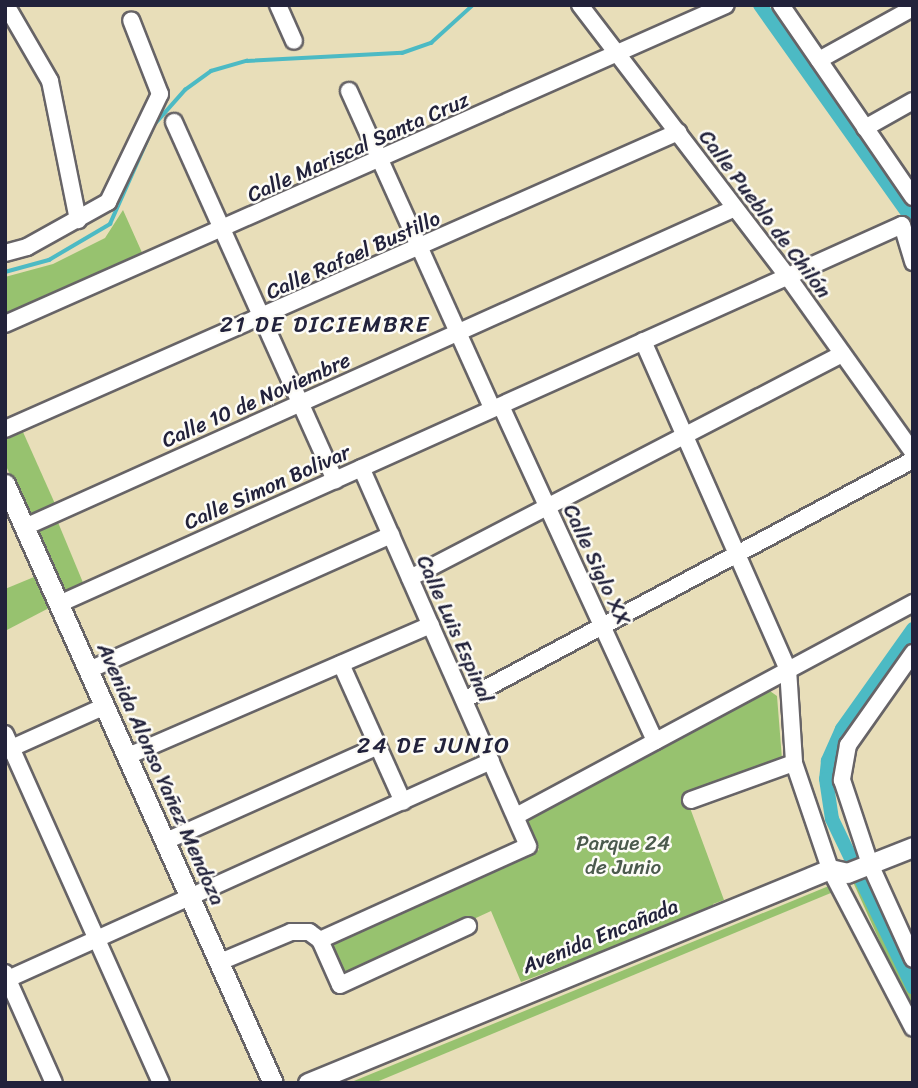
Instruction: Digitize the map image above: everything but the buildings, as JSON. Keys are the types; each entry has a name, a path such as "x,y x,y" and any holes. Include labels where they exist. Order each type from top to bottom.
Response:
{"main road":[{"name":"Avenida Alonso Yañez Mendoza","path":"5,484 273,1083"},
{"name":"Avenida Encañada","path":"308,1083 852,868 913,847"}],"street":[{"path":"6,5 51,82 78,220"},
{"path":"278,5 294,41"},
{"name":"Calle Pueblo de Chilón","path":"580,5 788,277 913,452"},
{"name":"Calle Mariscal Santa Cruz","path":"5,324 381,161 726,5"},
{"path":"781,5 913,197"},
{"path":"819,60 913,8"},
{"path":"5,253 78,220 108,202 160,94 131,20"},
{"name":"Calle Siglo XX","path":"349,90 458,333 547,506 655,741"},
{"path":"865,128 913,102"},
{"path":"174,122 335,480"},
{"name":"Calle Rafael Bustillo","path":"5,429 420,249 678,132"},
{"name":"Calle 10 de Noviembre","path":"25,527 735,208"},
{"path":"913,262 902,225 643,341 788,669 794,763 852,868 913,959"},
{"name":"Calle Simon Bolivar","path":"59,604 643,341"},
{"path":"410,578 842,354"},
{"path":"464,700 913,460"},
{"name":"Calle Luis Espinal","path":"320,940 528,846 361,468"},
{"path":"89,670 391,535"},
{"path":"516,816 913,603"},
{"path":"128,756 430,625"},
{"path":"913,653 857,730 843,762 852,868 913,1028"},
{"path":"341,664 403,802"},
{"path":"105,706 7,744 161,1083"},
{"path":"166,841 378,746"},
{"path":"54,1083 6,976 192,899 491,761"},
{"path":"691,800 794,763"},
{"path":"220,962 291,932 309,932 320,940 340,985 468,926"}],"green space":[{"path":"123,210 144,257 5,317 5,277 53,264 105,238"},
{"path":"23,432 56,506 34,515 28,512 5,464 5,440"},
{"path":"57,520 84,585 67,592 61,590 36,534 38,527"},
{"path":"34,577 49,608 5,631 5,589"},
{"name":"Parque 24 de Junio","path":"767,689 777,696 782,759 686,797 724,900 713,904 714,909 521,982 491,911 346,978 331,944 539,850 526,818"},
{"path":"867,875 913,975 913,1015 853,882"},
{"path":"836,883 838,890 374,1083 349,1083"}],"waterway":[{"path":"5,272 49,260 110,224 154,125 185,90 211,71 247,61 402,53 431,43 473,5"},
{"path":"760,5 913,220"},
{"path":"913,629 842,729 828,761 826,779 832,819 913,987"}],"district":[{"name":"21 DE DICIEMBRE","path":"325,325"},
{"name":"24 DE JUNIO","path":"434,746"}]}
